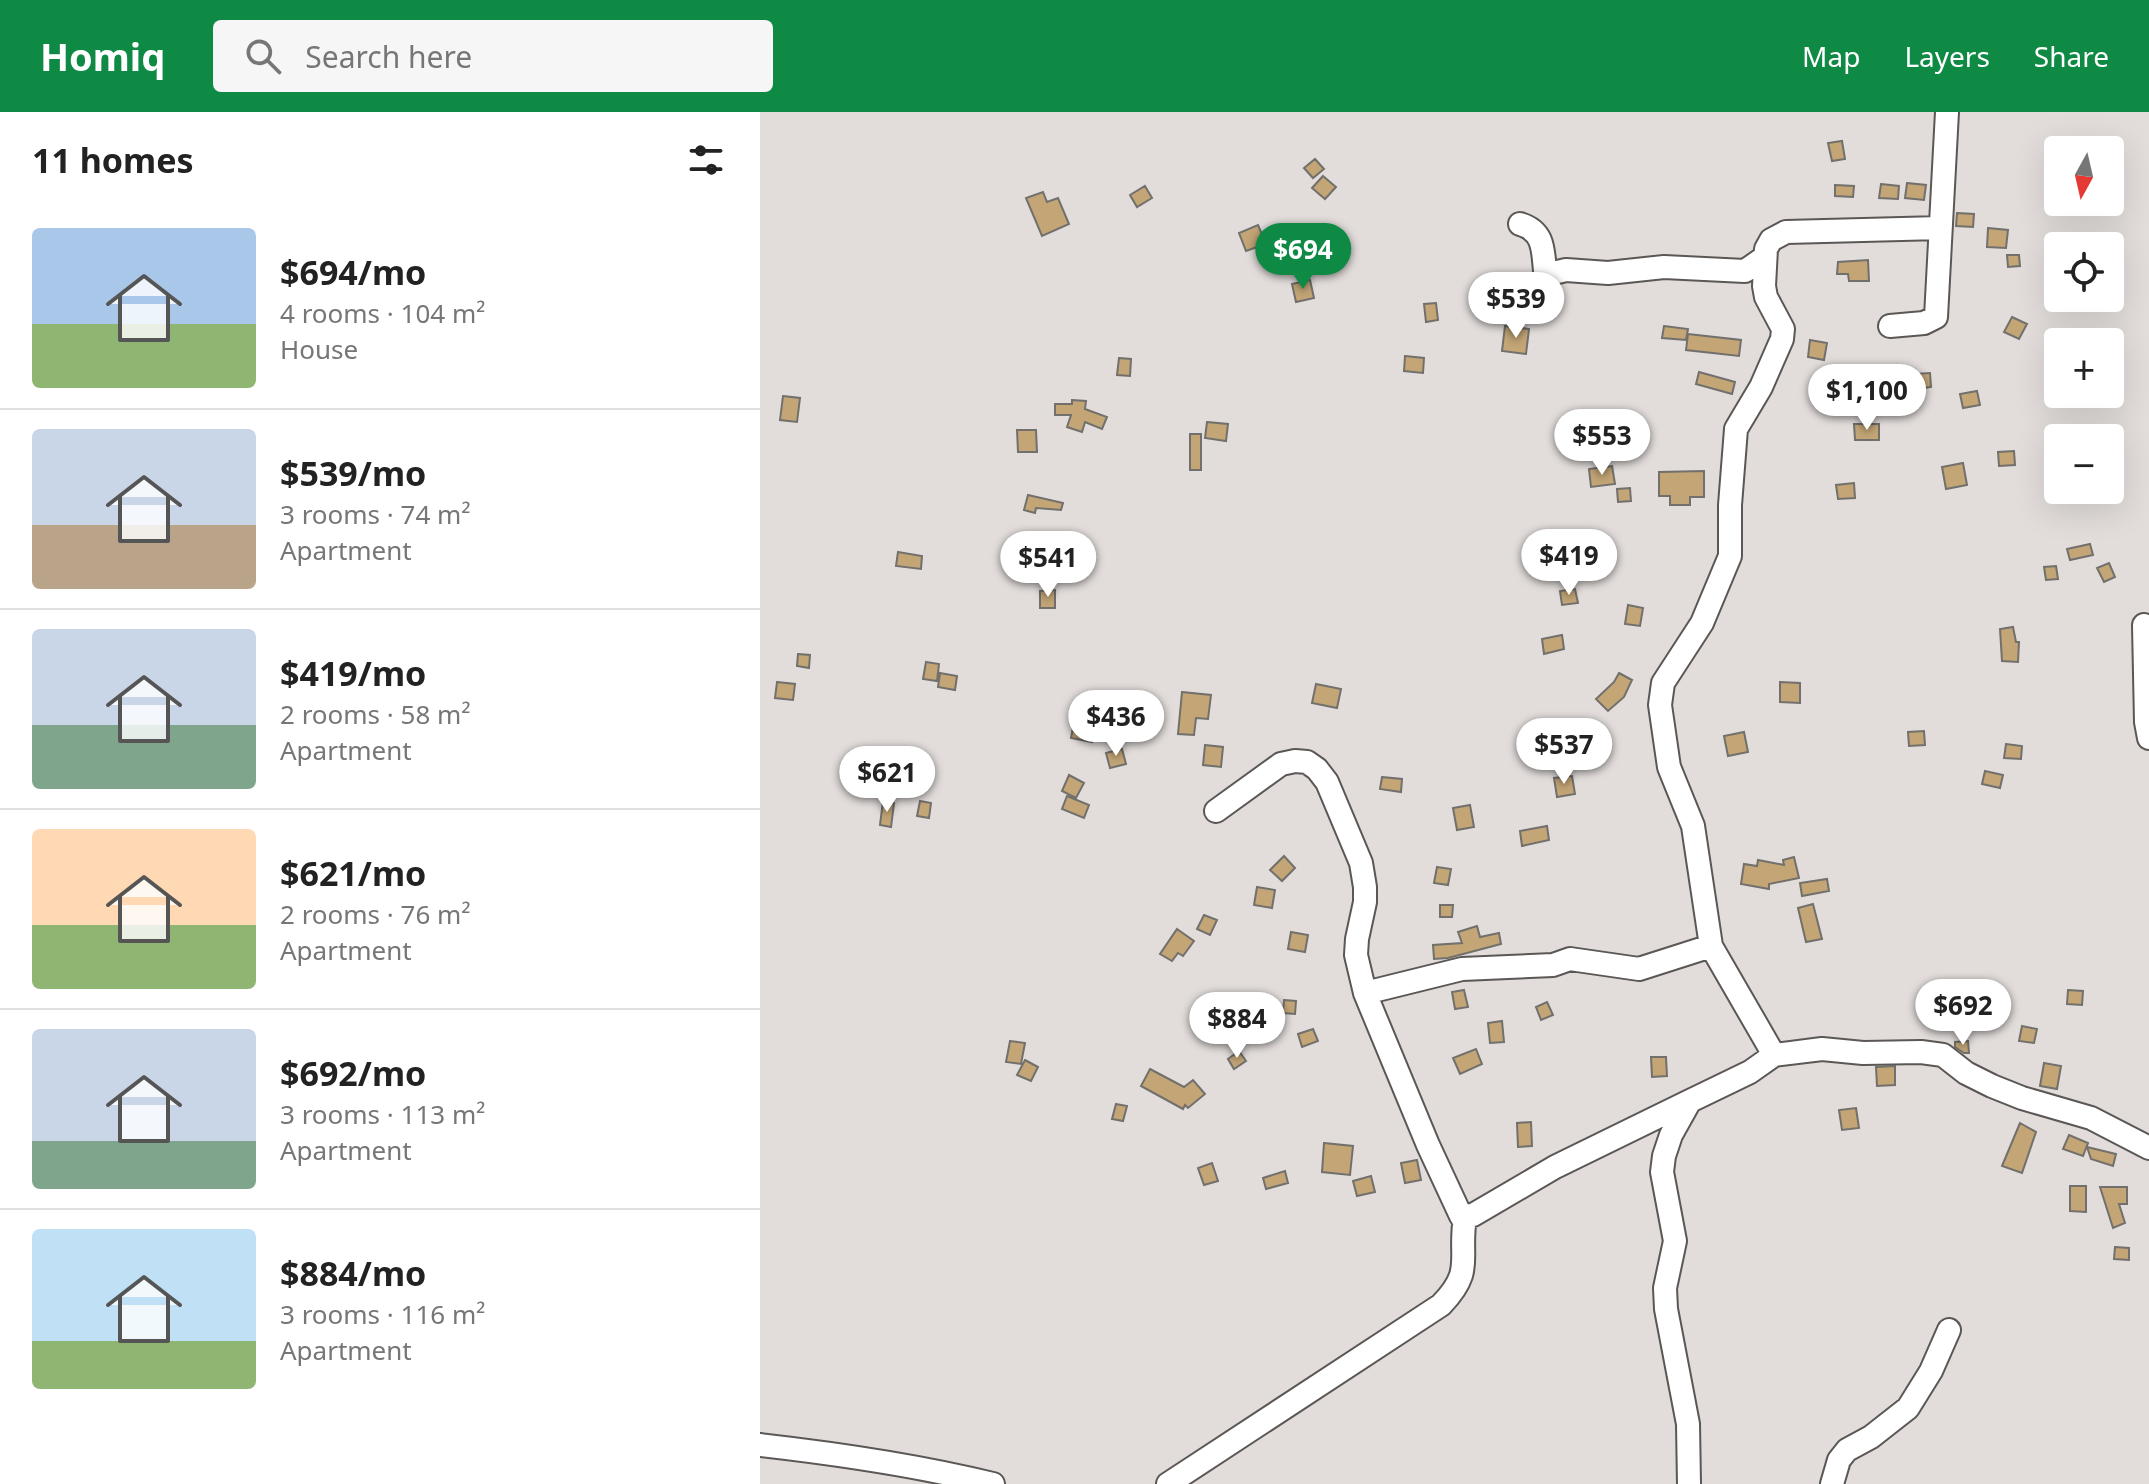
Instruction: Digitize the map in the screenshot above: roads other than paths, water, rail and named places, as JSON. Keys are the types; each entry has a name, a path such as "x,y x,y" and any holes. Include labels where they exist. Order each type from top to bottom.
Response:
{"street":[{"path":"1890,326 1924,323 1936,317 1947,112"},
{"path":"1520,224 1535,232 1543,243 1545,271 1549,274 1566,270 1608,273 1664,267 1745,271 1765,257"},
{"path":"1774,1055 1711,946 1693,826 1669,767 1660,705 1663,683 1702,623 1727,564 1736,429 1774,362 1782,339 1783,329 1766,297 1764,286 1766,249 1771,240 1786,232 1940,228"},
{"path":"2144,625 2149,738"},
{"path":"1216,811 1281,764 1307,762 1327,782 1361,863 1365,902 1356,955 1365,993 1457,1212 1465,1217"},
{"path":"1365,993 1462,969 1553,965 1570,959 1639,969 1711,946"},
{"path":"1465,1217 1555,1167 1750,1072 1774,1055 1822,1049 1943,1055 1966,1073 1992,1086 2091,1118 2149,1148"},
{"path":"1689,1484 1688,1424 1666,1309 1665,1288 1675,1241 1662,1172 1671,1135 1690,1101"},
{"path":"1168,1484 1441,1305 1457,1289 1463,1276 1465,1217"},
{"path":"1832,1484 1839,1460 1847,1450 1871,1437 1908,1408 1931,1371 1949,1330"},
{"path":"760,1445 884,1461 993,1484"}]}
